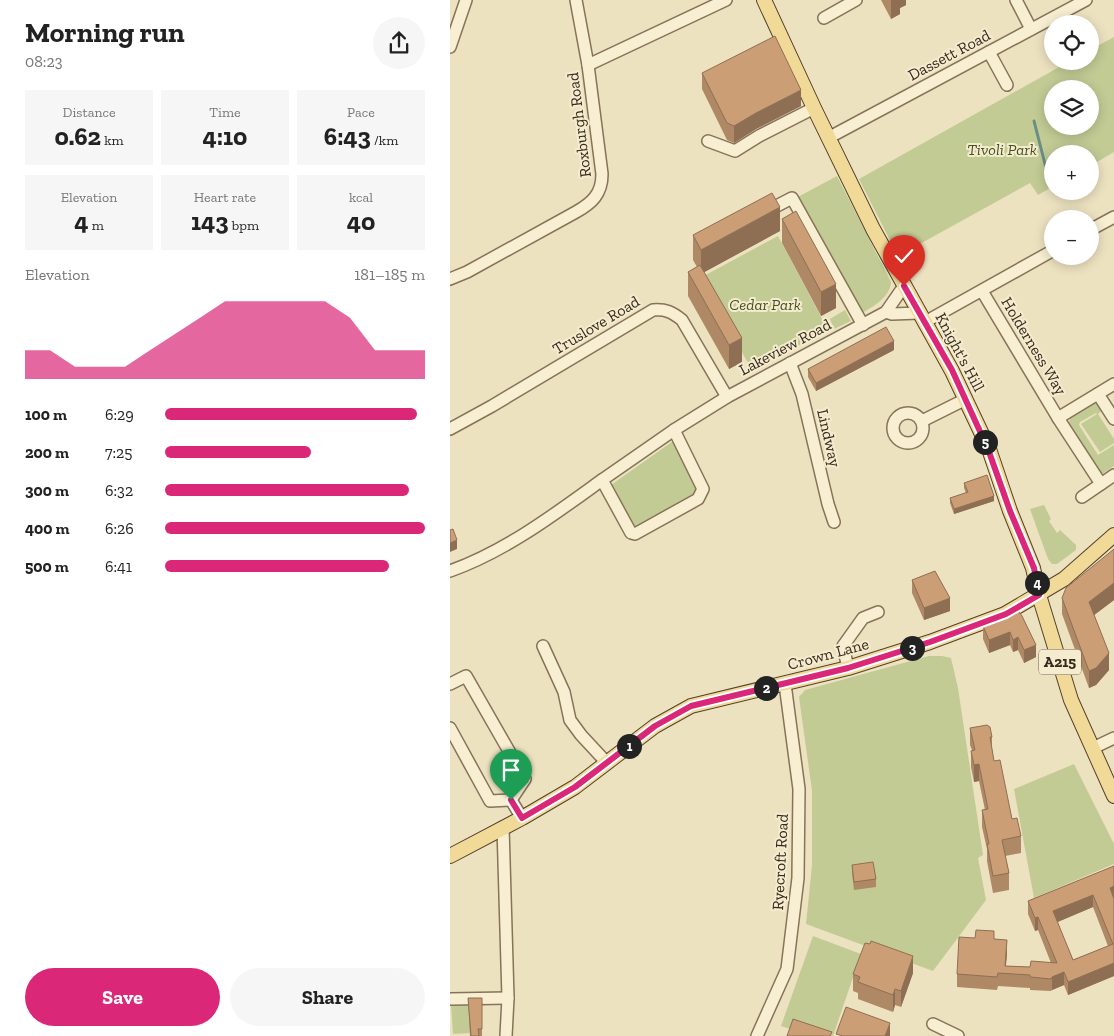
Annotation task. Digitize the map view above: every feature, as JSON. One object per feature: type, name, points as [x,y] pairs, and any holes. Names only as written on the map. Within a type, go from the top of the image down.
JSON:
[{"type":"main road","name":"Knight's Hill","points":[[764,0],[873,230],[966,399],[988,449],[1010,511],[1034,568],[1039,595]]},
{"type":"main road","name":"Crown Lane","points":[[450,856],[504,828],[575,787],[655,726],[691,706],[848,668],[970,628],[1006,614],[1064,579],[1114,535]]},
{"type":"main road","name":"A215","points":[[1039,595],[1071,700],[1114,796]]},
{"type":"street","points":[[450,47],[466,0]]},
{"type":"street","name":"Roxburgh Road","points":[[450,279],[467,272],[576,212],[590,204],[597,196],[602,174],[588,65],[576,0]]},
{"type":"street","points":[[588,65],[726,0]]},
{"type":"street","points":[[824,18],[856,0]]},
{"type":"street","points":[[1016,0],[1031,29]]},
{"type":"street","name":"Dassett Road","points":[[828,138],[1086,0]]},
{"type":"street","points":[[989,52],[1007,85]]},
{"type":"street","points":[[708,140],[735,151],[758,136],[814,108]]},
{"type":"street","points":[[753,219],[792,198],[863,325]]},
{"type":"street","points":[[1099,225],[1114,217]]},
{"type":"street","points":[[886,312],[922,317],[982,291],[1044,256]]},
{"type":"street","name":"Lakeview Road","points":[[450,571],[466,565],[514,540],[555,514],[674,430],[727,397],[886,312],[904,286]]},
{"type":"street","name":"Holderness Way","points":[[982,291],[1058,418],[1101,484]]},
{"type":"street","name":"Truslove Road","points":[[450,429],[653,310],[665,310],[674,313],[682,320],[727,397]]},
{"type":"street","name":"Lindway","points":[[790,363],[802,394],[834,522]]},
{"type":"street","name":"Holderness Way","points":[[1058,418],[1114,384]]},
{"type":"street","points":[[1098,394],[1114,419]]},
{"type":"street","points":[[922,421],[966,399]]},
{"type":"street","points":[[602,480],[630,533],[635,534],[698,499],[702,489],[674,430]]},
{"type":"street","points":[[1082,497],[1114,475]]},
{"type":"street","points":[[848,668],[843,646],[863,618],[878,612]]},
{"type":"street","points":[[542,646],[564,692],[570,720],[581,736],[607,763]]},
{"type":"street","points":[[450,684],[466,676],[525,779],[511,800]]},
{"type":"street","name":"Ryecroft Road","points":[[757,1036],[787,969],[798,878],[799,789],[785,684]]},
{"type":"street","points":[[450,728],[490,801],[511,800]]},
{"type":"street","points":[[1093,748],[1114,738]]},
{"type":"street","points":[[511,800],[522,818]]},
{"type":"street","points":[[504,828],[508,998],[506,1036]]},
{"type":"street","points":[[450,999],[508,998]]},
{"type":"street","points":[[932,1024],[958,1036]]},
{"type":"green space","name":"Tivoli Park","points":[[1114,37],[1114,152],[1099,161],[1099,145],[1044,145],[1044,192],[1038,195],[1030,183],[898,256],[859,179],[1054,70],[1099,70],[1099,45]]},
{"type":"green space","points":[[837,176],[891,282],[885,296],[862,313],[796,198]]},
{"type":"green space","name":"Cedar Park","points":[[778,236],[828,330],[752,370],[700,278]]},
{"type":"green space","points":[[845,310],[851,321],[834,329],[830,319]]},
{"type":"green space","points":[[1096,402],[1101,411],[1098,414],[1114,439],[1114,443],[1100,452],[1081,424],[1096,413],[1080,422],[1079,425],[1098,455],[1114,445],[1114,466],[1102,474],[1068,423],[1071,417]]},
{"type":"green space","points":[[676,439],[697,489],[694,496],[636,527],[633,525],[611,485]]},
{"type":"green space","points":[[1044,505],[1051,519],[1049,521],[1057,533],[1060,530],[1076,545],[1076,550],[1057,564],[1052,564],[1048,559],[1030,509]]},
{"type":"green space","points":[[929,656],[951,658],[958,688],[983,855],[978,858],[986,900],[933,971],[806,924],[812,865],[812,791],[799,697],[805,690]]},
{"type":"green space","points":[[1074,764],[1114,844],[1114,864],[1034,898],[1014,789]]},
{"type":"green space","points":[[813,936],[861,954],[833,1036],[812,1036],[781,1026]]},
{"type":"green space","points":[[451,1004],[469,1004],[470,1033],[453,1034]]},
{"type":"building","points":[[775,36],[801,90],[734,126],[727,123],[702,73]]},
{"type":"building","points":[[772,193],[780,207],[701,250],[693,235]]},
{"type":"building","points":[[796,211],[836,284],[821,292],[782,219]]},
{"type":"building","points":[[700,265],[742,338],[729,345],[688,272]]},
{"type":"building","points":[[886,327],[894,341],[816,383],[808,369]]},
{"type":"building","points":[[987,475],[994,496],[954,509],[950,498],[968,492],[964,483]]},
{"type":"building","points":[[453,529],[457,540],[450,543],[450,530]]},
{"type":"building","points":[[1114,549],[1114,583],[1089,602],[1109,653],[1096,668],[1089,671],[1062,598],[1066,588]]},
{"type":"building","points":[[935,571],[950,598],[924,608],[912,580]]},
{"type":"building","points":[[1014,611],[1019,612],[1022,616],[1036,645],[1024,650],[1018,637],[1013,640],[1010,632],[989,640],[983,626]]},
{"type":"building","points":[[987,725],[990,727],[992,737],[990,737],[994,761],[1000,760],[1012,819],[1017,818],[1021,836],[1002,840],[1009,873],[993,876],[982,810],[988,809],[979,764],[974,765],[971,751],[975,750],[970,728]]},
{"type":"building","points":[[873,862],[876,879],[854,882],[852,865]]},
{"type":"building","points":[[1114,866],[1114,886],[1110,888],[1114,899],[1114,963],[1068,982],[1064,972],[1051,979],[1030,977],[1030,975],[998,973],[997,977],[957,974],[959,937],[975,938],[976,930],[994,931],[994,939],[1007,940],[1005,966],[1030,967],[1031,961],[1057,963],[1038,917],[1035,918],[1028,901]],"holes":[[[1093,895],[1113,944],[1073,960],[1053,911]]]},
{"type":"building","points":[[871,941],[913,956],[901,991],[895,989],[893,995],[858,982],[860,977],[853,974],[865,943],[870,944]]},
{"type":"building","points":[[468,998],[482,998],[482,1029],[478,1029],[479,1036],[471,1036]]},
{"type":"building","points":[[846,1007],[890,1023],[885,1036],[843,1036],[836,1034]]},
{"type":"building","points":[[793,1019],[832,1032],[830,1036],[787,1036]]},
{"type":"waterway","points":[[1034,121],[1044,160]]},
{"type":"route","points":[[511,800],[522,818],[575,787],[655,726],[691,706],[848,668],[930,642],[1006,614],[1039,595],[1034,568],[1010,511],[988,449],[952,370],[904,286]]}]
